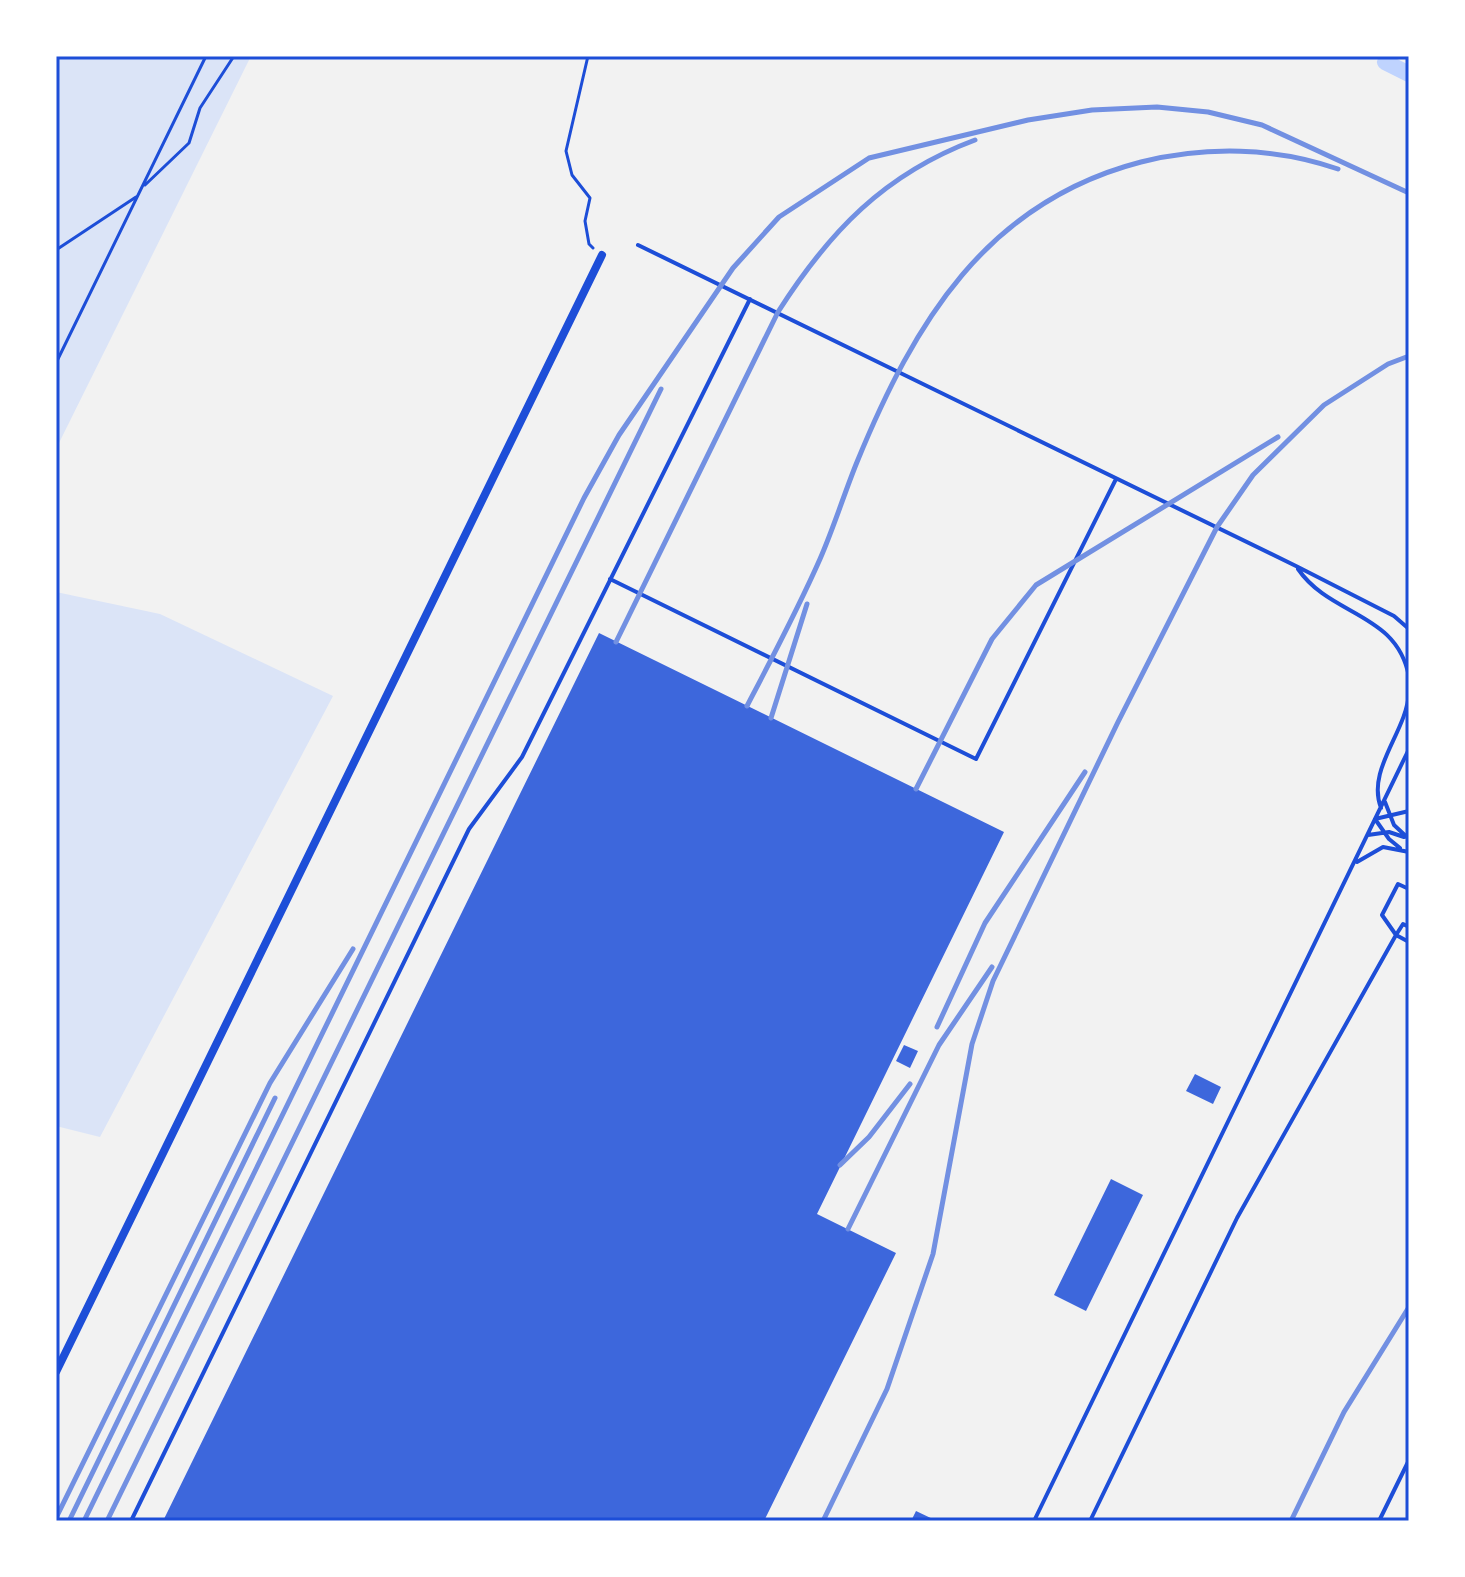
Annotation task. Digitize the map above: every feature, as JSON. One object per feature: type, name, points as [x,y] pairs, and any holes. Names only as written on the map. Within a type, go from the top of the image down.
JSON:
[{"type":"street","points":[[56,1372],[602,255]]},
{"type":"lane","points":[[638,245],[1298,567],[1394,616],[1409,629]]},
{"type":"lane","points":[[131,1521],[469,829],[522,757],[750,299]]},
{"type":"lane","points":[[610,579],[976,759],[1116,479]]},
{"type":"lane","points":[[1298,567],[1320,593],[1383,629],[1395,643],[1409,677]]},
{"type":"lane","points":[[1381,808],[1375,794],[1377,778],[1400,730],[1409,692]]},
{"type":"lane","points":[[1034,1521],[1409,749]]},
{"type":"lane","points":[[1385,800],[1390,814],[1408,838]]},
{"type":"lane","points":[[1375,819],[1409,811]]},
{"type":"lane","points":[[1375,819],[1383,833],[1409,852]]},
{"type":"lane","points":[[1368,835],[1383,833],[1408,838]]},
{"type":"lane","points":[[1353,864],[1383,847],[1400,848]]},
{"type":"lane","points":[[1409,889],[1398,884],[1382,915],[1396,935],[1409,942]]},
{"type":"lane","points":[[1090,1521],[1237,1218],[1396,935],[1403,924],[1409,927]]},
{"type":"lane","points":[[1379,1521],[1409,1460]]},
{"type":"path","points":[[56,363],[206,56]]},
{"type":"path","points":[[56,250],[139,195],[189,143],[200,108],[234,56]]},
{"type":"path","points":[[588,56],[566,151],[572,175],[590,198],[585,221],[589,244],[602,255]]},
{"type":"shaded area","points":[[56,56],[251,56],[56,449]]},
{"type":"shaded area","points":[[56,592],[160,614],[333,696],[100,1137],[56,1126]]},
{"type":"building","points":[[599,633],[1004,832],[817,1214],[896,1253],[764,1521],[163,1521]]},
{"type":"building","points":[[904,1045],[918,1051],[910,1068],[896,1061]]},
{"type":"building","points":[[1195,1074],[1221,1087],[1213,1104],[1186,1091]]},
{"type":"building","points":[[1111,1179],[1143,1195],[1086,1311],[1054,1295]]},
{"type":"building","points":[[916,1511],[937,1521],[911,1521]]},
{"type":"waterway","points":[[1385,62],[1409,74]]},
{"type":"railway","points":[[84,1521],[584,498],[619,435],[733,268],[779,217],[869,158],[1028,120],[1092,110],[1157,107],[1208,112],[1262,125],[1409,193]]},
{"type":"railway","points":[[616,642],[778,312],[797,283],[839,231],[886,188],[942,154],[975,140]]},
{"type":"railway","points":[[747,706],[812,578],[857,462],[904,362],[931,317],[962,275],[998,238],[1039,206],[1087,181],[1141,162],[1190,153],[1240,151],[1290,156],[1338,169]]},
{"type":"railway","points":[[823,1521],[887,1389],[933,1254],[972,1044],[993,981],[1118,722],[1217,527],[1253,475],[1324,405],[1388,364],[1409,356]]},
{"type":"railway","points":[[107,1521],[661,389]]},
{"type":"railway","points":[[916,789],[992,639],[1036,585],[1278,437]]},
{"type":"railway","points":[[771,718],[807,604]]},
{"type":"railway","points":[[937,1027],[985,923],[1085,772]]},
{"type":"railway","points":[[56,1518],[270,1083],[353,949]]},
{"type":"railway","points":[[848,1229],[939,1045],[992,967]]},
{"type":"railway","points":[[840,1165],[869,1137],[910,1084]]},
{"type":"railway","points":[[69,1521],[275,1098]]},
{"type":"railway","points":[[1291,1521],[1344,1412],[1409,1307]]}]
